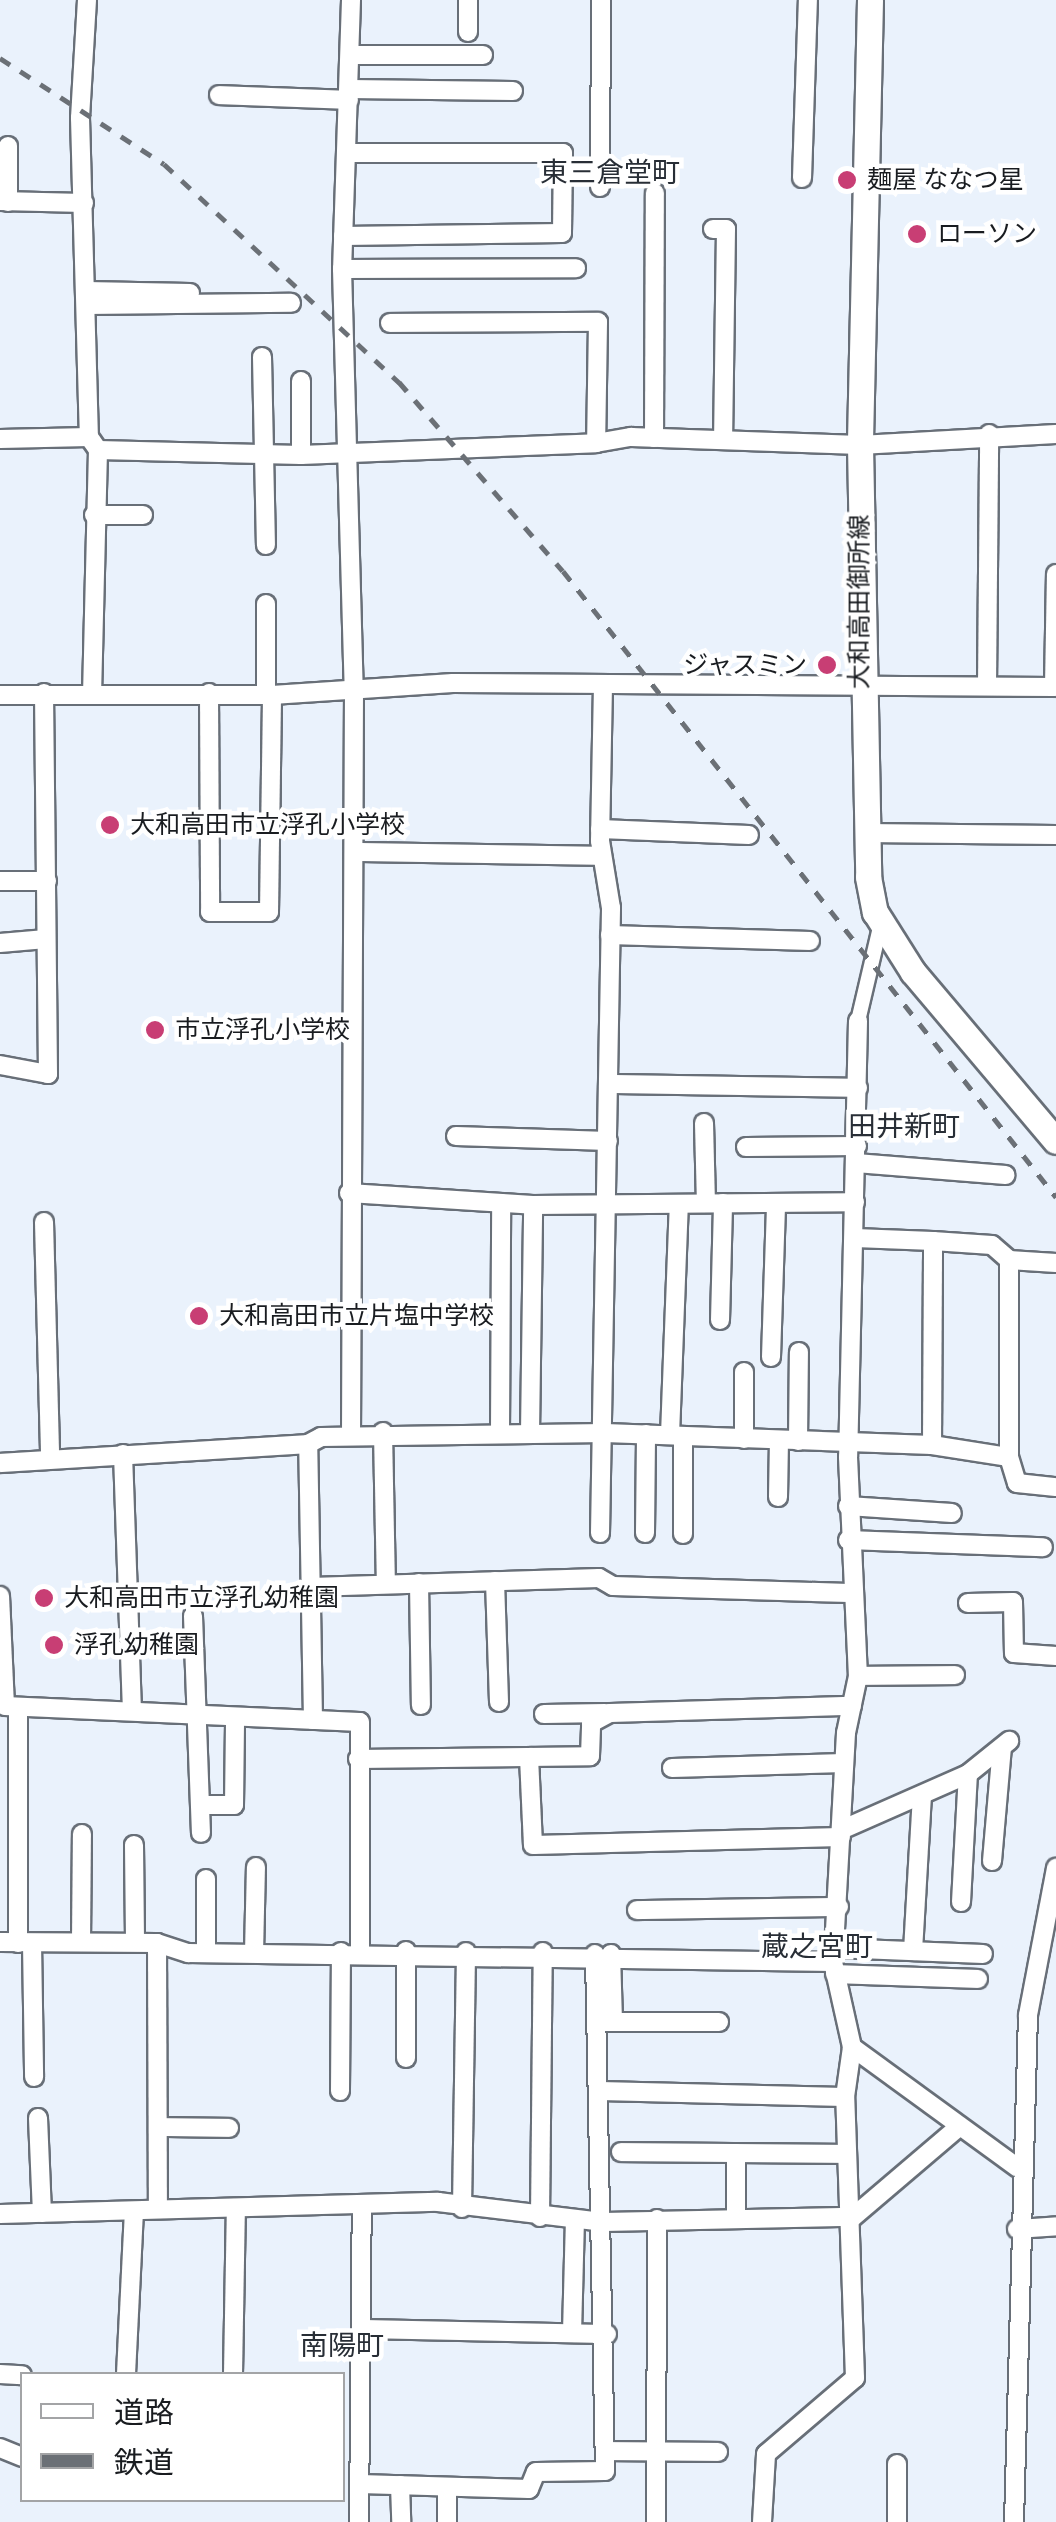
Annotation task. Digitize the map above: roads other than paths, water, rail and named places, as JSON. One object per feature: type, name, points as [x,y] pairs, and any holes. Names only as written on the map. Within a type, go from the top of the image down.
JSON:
[{"type":"main road","name":"大和高田御所線","points":[[870,0],[860,445],[860,685],[865,833],[881,923],[1056,1141]]},
{"type":"street","points":[[88,0],[84,203],[93,444],[92,694]]},
{"type":"street","points":[[351,0],[350,154],[342,269],[354,690],[351,1432]]},
{"type":"street","points":[[468,0],[468,32]]},
{"type":"street","points":[[600,188],[602,0]]},
{"type":"street","points":[[802,178],[808,0]]},
{"type":"street","points":[[350,55],[483,55]]},
{"type":"street","points":[[219,95],[513,91]]},
{"type":"street","points":[[8,146],[4,202],[84,203]]},
{"type":"street","points":[[343,236],[562,233],[563,154],[350,154]]},
{"type":"street","points":[[654,438],[655,193]]},
{"type":"street","points":[[713,229],[726,229],[723,440]]},
{"type":"street","points":[[342,269],[576,268]]},
{"type":"street","points":[[86,298],[228,293]]},
{"type":"street","points":[[86,298],[291,304]]},
{"type":"street","points":[[390,323],[598,322],[596,442]]},
{"type":"street","points":[[262,357],[266,545]]},
{"type":"street","points":[[301,382],[301,455]]},
{"type":"street","points":[[986,686],[989,434]]},
{"type":"street","points":[[0,439],[301,455],[654,438],[860,445],[989,434],[1056,434]]},
{"type":"street","points":[[94,515],[142,515]]},
{"type":"street","points":[[0,695],[269,695],[603,684],[1054,687],[1056,574]]},
{"type":"street","points":[[209,693],[210,912],[268,912],[266,604]]},
{"type":"street","points":[[600,1533],[606,1433],[610,934],[600,829],[603,684]]},
{"type":"street","points":[[0,1064],[48,1074],[44,694]]},
{"type":"street","points":[[600,829],[748,835]]},
{"type":"street","points":[[865,833],[1056,835]]},
{"type":"street","points":[[354,852],[602,856]]},
{"type":"street","points":[[0,881],[47,881]]},
{"type":"street","points":[[762,2522],[766,2454],[856,2378],[853,2216],[845,2096],[852,2047],[834,1961],[844,1763],[858,1676],[848,1593],[848,1506],[858,1021],[881,923]]},
{"type":"street","points":[[610,934],[810,941]]},
{"type":"street","points":[[0,943],[46,939]]},
{"type":"street","points":[[608,1084],[858,1088]]},
{"type":"street","points":[[704,1123],[714,1203],[720,1320]]},
{"type":"street","points":[[456,1136],[608,1141]]},
{"type":"street","points":[[746,1147],[857,1154],[1006,1175]]},
{"type":"street","points":[[349,1193],[533,1205],[856,1202]]},
{"type":"street","points":[[771,1357],[776,1202]]},
{"type":"street","points":[[500,1432],[501,1203]]},
{"type":"street","points":[[679,1204],[676,1436],[683,1534]]},
{"type":"street","points":[[530,1432],[533,1205]]},
{"type":"street","points":[[44,1222],[50,1459]]},
{"type":"street","points":[[854,1238],[992,1245],[1009,1260],[1056,1263]]},
{"type":"street","points":[[932,1242],[932,1445]]},
{"type":"street","points":[[1009,1260],[1009,1457],[1017,1482],[1056,1487]]},
{"type":"street","points":[[778,1497],[799,1352]]},
{"type":"street","points":[[744,1372],[744,1438]]},
{"type":"street","points":[[0,1463],[308,1444],[351,1432],[646,1434],[932,1445],[1009,1457]]},
{"type":"street","points":[[383,1432],[386,1584]]},
{"type":"street","points":[[645,1533],[646,1434]]},
{"type":"street","points":[[308,1444],[313,1720]]},
{"type":"street","points":[[123,1454],[132,1711]]},
{"type":"street","points":[[848,1506],[952,1513]]},
{"type":"street","points":[[848,1540],[1043,1547]]},
{"type":"street","points":[[312,1587],[600,1578],[613,1586],[848,1593]]},
{"type":"street","points":[[495,1581],[499,1702]]},
{"type":"street","points":[[420,1583],[421,1705]]},
{"type":"street","points":[[0,1596],[17,1943],[34,2077]]},
{"type":"street","points":[[968,1603],[1013,1602],[1014,1653],[1056,1656]]},
{"type":"street","points":[[193,1616],[201,1833]]},
{"type":"street","points":[[858,1676],[954,1675]]},
{"type":"street","points":[[544,1714],[852,1706]]},
{"type":"street","points":[[8,1707],[360,1722],[340,2091]]},
{"type":"street","points":[[358,1759],[590,1756],[591,1723],[610,1713]]},
{"type":"street","points":[[202,1805],[234,1806],[235,1717]]},
{"type":"street","points":[[529,1758],[533,1845],[841,1833],[968,1774],[1005,1744],[992,1861]]},
{"type":"street","points":[[672,1768],[844,1763]]},
{"type":"street","points":[[961,1902],[968,1774]]},
{"type":"street","points":[[913,1951],[922,1796]]},
{"type":"street","points":[[81,1942],[82,1834]]},
{"type":"street","points":[[134,1845],[135,1942]]},
{"type":"street","points":[[254,1953],[256,1868]]},
{"type":"street","points":[[1014,2522],[1018,2168],[1028,2015],[1056,1868]]},
{"type":"street","points":[[206,1879],[206,1953]]},
{"type":"street","points":[[637,1910],[838,1907]]},
{"type":"street","points":[[17,1943],[158,1943],[206,1953],[543,1952],[834,1961],[978,1979]]},
{"type":"street","points":[[158,1943],[158,2209]]},
{"type":"street","points":[[834,1961],[913,1951],[983,1954]]},
{"type":"street","points":[[406,1952],[406,2058]]},
{"type":"street","points":[[462,2208],[466,1952]]},
{"type":"street","points":[[540,2216],[543,1952]]},
{"type":"street","points":[[354,2479],[400,2485],[529,2489],[536,2472],[604,2470],[609,2450],[599,2091],[605,2022],[603,1954]]},
{"type":"street","points":[[605,2022],[719,2022]]},
{"type":"street","points":[[852,2047],[1018,2168]]},
{"type":"street","points":[[599,2091],[845,2096]]},
{"type":"street","points":[[38,2118],[42,2213]]},
{"type":"street","points":[[0,2214],[362,2205],[462,2208],[604,2222],[853,2216],[960,2126]]},
{"type":"street","points":[[158,2128],[229,2128]]},
{"type":"street","points":[[621,2152],[846,2154]]},
{"type":"street","points":[[736,2153],[736,2219]]},
{"type":"street","points":[[359,2522],[354,2479],[362,2330],[362,2205]]},
{"type":"street","points":[[233,2372],[236,2208]]},
{"type":"street","points":[[126,2372],[134,2211]]},
{"type":"street","points":[[572,2333],[575,2220]]},
{"type":"street","points":[[656,2522],[657,2220]]},
{"type":"street","points":[[1017,2230],[1046,2226]]},
{"type":"street","points":[[362,2330],[607,2334]]},
{"type":"street","points":[[609,2450],[718,2452]]},
{"type":"street","points":[[897,2522],[898,2464]]},
{"type":"street","points":[[400,2485],[401,2522]]},
{"type":"street","points":[[447,2486],[447,2522]]},
{"type":"railway","points":[[0,58],[164,164],[399,382],[563,571],[1056,1197]]},
{"type":"place","name":"麺屋 ななつ星","points":[[847,180]]},
{"type":"place","name":"ローソン","points":[[917,234]]},
{"type":"place","name":"ジャスミン","points":[[827,665]]},
{"type":"place","name":"大和高田市立浮孔小学校","points":[[110,825]]},
{"type":"place","name":"市立浮孔小学校","points":[[155,1030]]},
{"type":"place","name":"大和高田市立片塩中学校","points":[[199,1316]]},
{"type":"place","name":"大和高田市立浮孔幼稚園","points":[[44,1598]]},
{"type":"place","name":"浮孔幼稚園","points":[[54,1645]]},
{"type":"district","name":"東三倉堂町","points":[[610,173]]},
{"type":"district","name":"田井新町","points":[[904,1127]]},
{"type":"district","name":"蔵之宮町","points":[[817,1947]]},
{"type":"district","name":"南陽町","points":[[342,2346]]}]
